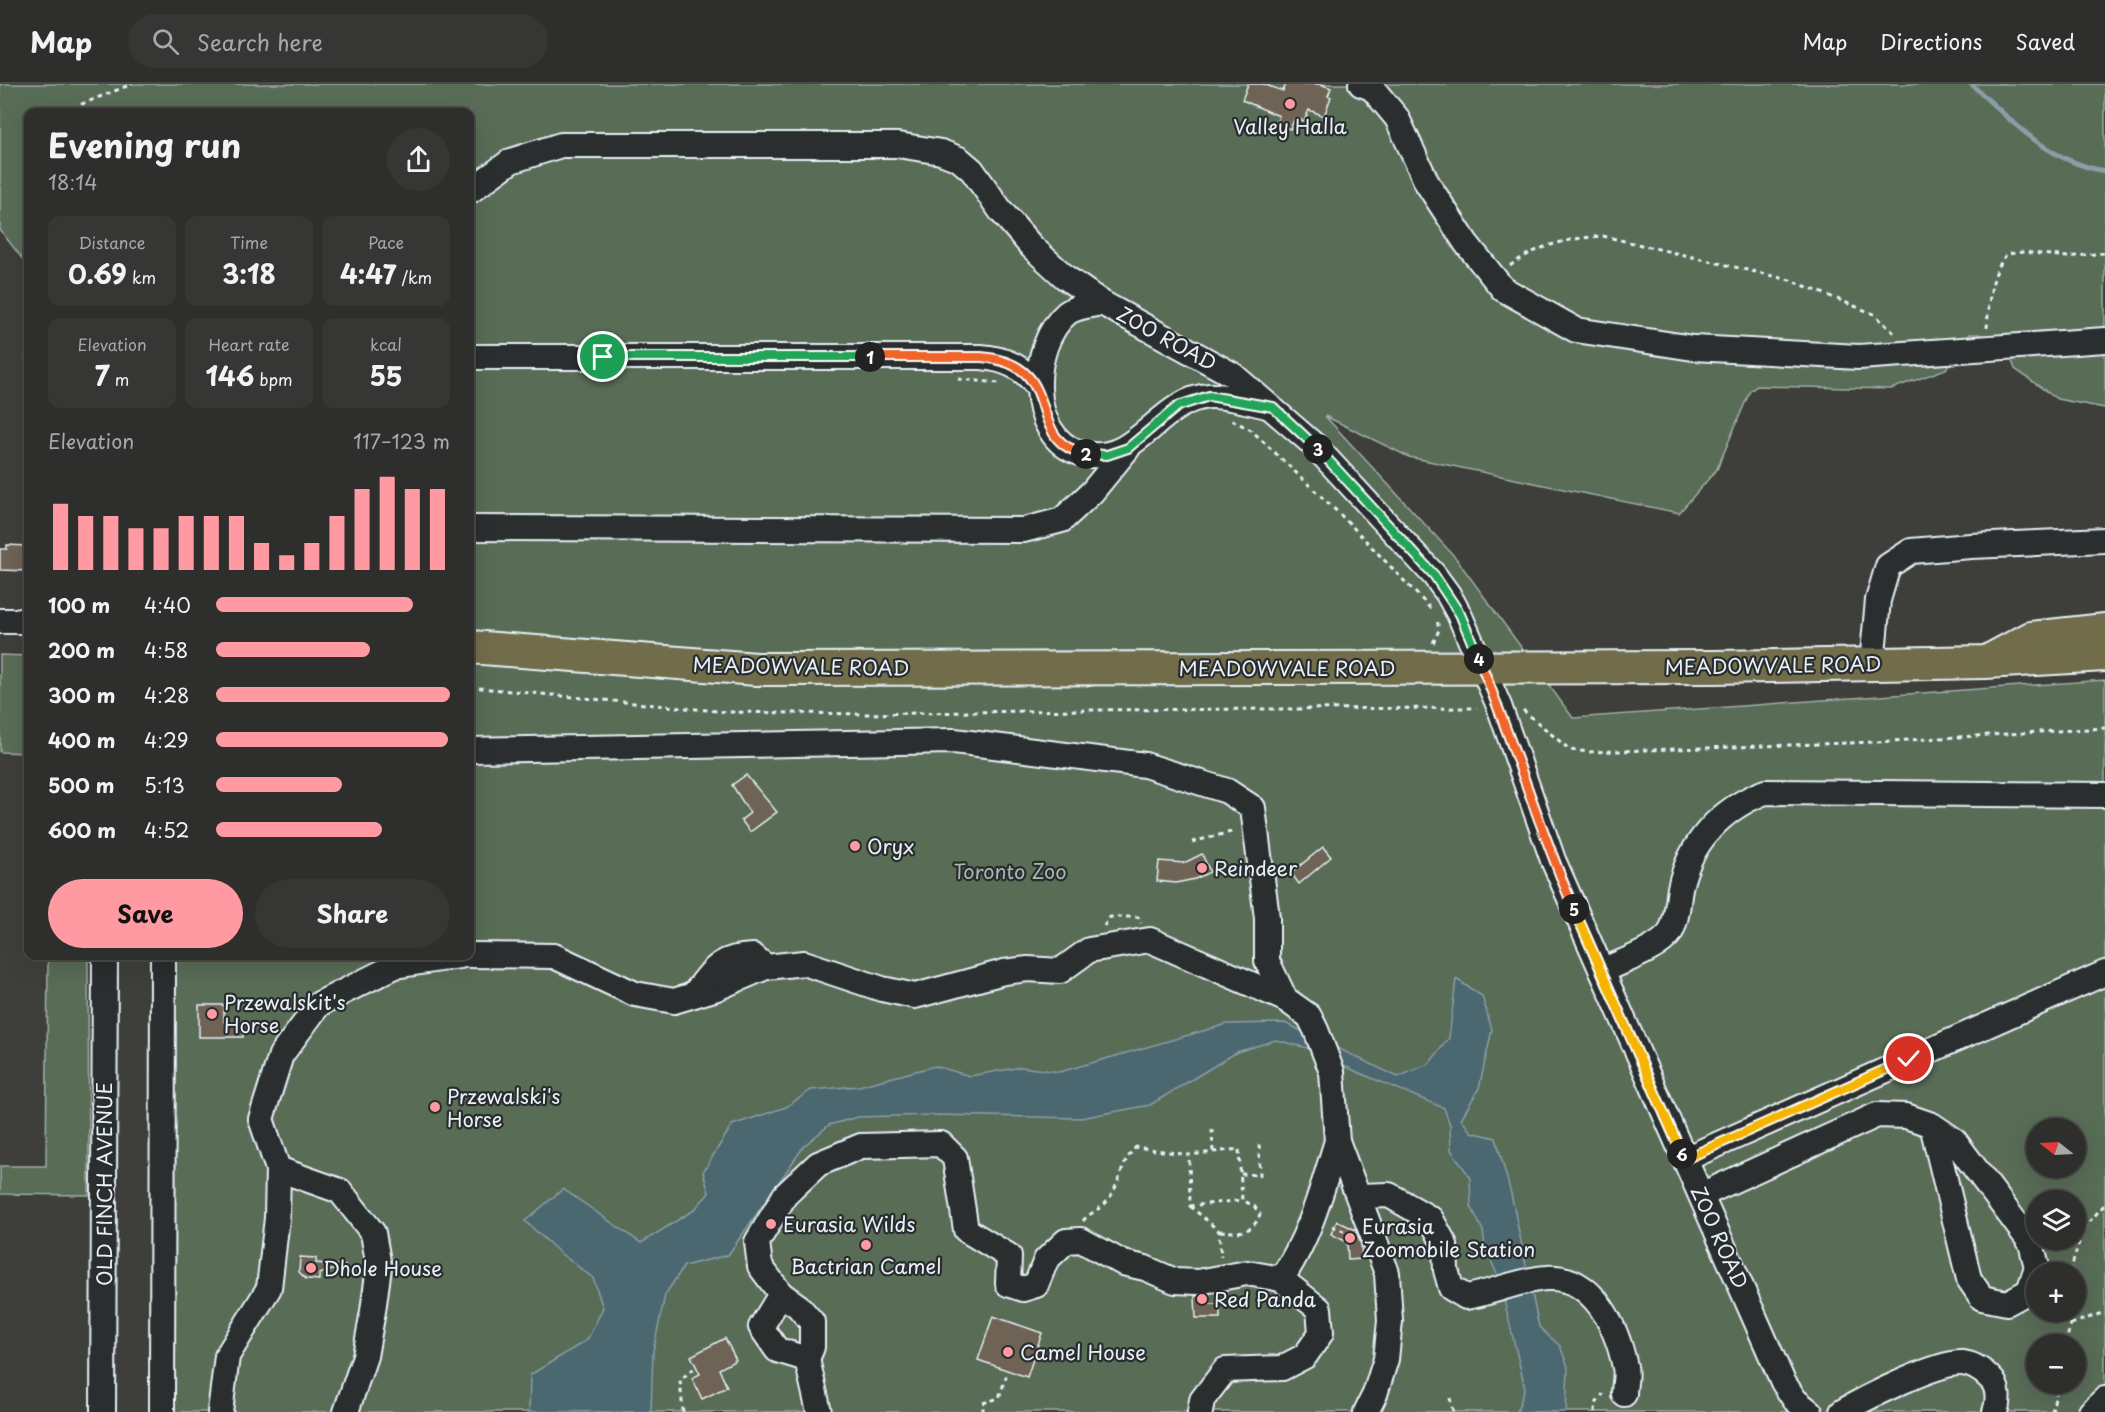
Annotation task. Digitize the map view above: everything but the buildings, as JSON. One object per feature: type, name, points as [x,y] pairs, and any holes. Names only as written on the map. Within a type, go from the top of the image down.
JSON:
[{"type":"main road","points":[[1986,662],[2031,638],[2105,630]]},
{"type":"main road","name":"MEADOWVALE ROAD","points":[[474,647],[757,669],[1482,668],[1872,664],[2057,660],[2105,655]]},
{"type":"main road","points":[[2057,660],[2105,668]]},
{"type":"street","points":[[1361,84],[1372,88],[1397,118],[1428,183],[1466,243],[1503,289],[1576,330],[1693,348],[1859,357],[2105,339]]},
{"type":"street","points":[[474,187],[511,161],[561,145],[898,145],[941,152],[959,159],[972,170],[1001,211],[1032,247],[1065,277],[1102,303]]},
{"type":"street","name":"ZOO ROAD","points":[[1273,407],[1209,396],[1178,406],[1128,448],[1107,455],[1093,456],[1064,446],[1054,435],[1046,418],[1038,387],[1044,349],[1053,330],[1068,312],[1102,303],[1233,375],[1273,407],[1313,444],[1434,575],[1460,614],[1553,860],[1783,1382],[1795,1400],[1810,1412]]},
{"type":"street","points":[[474,357],[981,357],[999,358],[1016,366],[1028,374],[1038,387]]},
{"type":"street","points":[[474,528],[1024,530],[1062,520],[1092,492],[1128,448]]},
{"type":"street","points":[[1872,664],[1878,600],[1888,566],[1911,551],[2105,540]]},
{"type":"street","points":[[0,621],[24,621]]},
{"type":"street","points":[[474,750],[954,741],[1145,765],[1227,791],[1253,808],[1267,918],[1267,961],[1285,999]]},
{"type":"street","points":[[1602,971],[1650,949],[1670,933],[1683,877],[1698,844],[1720,817],[1734,806],[1765,792],[2105,795]]},
{"type":"street","points":[[474,955],[554,956],[635,994],[674,1001],[766,967],[804,963],[882,989],[915,996],[1004,972],[1028,969],[1060,971],[1089,951],[1150,940],[1285,999],[1309,1016],[1332,1072],[1337,1140],[1386,1273],[1390,1321],[1386,1359],[1375,1394],[1366,1412]]},
{"type":"street","name":"OLD FINCH AVENUE","points":[[103,1412],[105,960]]},
{"type":"street","points":[[162,1412],[163,960]]},
{"type":"street","points":[[220,1412],[228,1356],[269,1288],[277,1218],[278,1169],[261,1119],[280,1055],[319,1004],[395,966],[434,960]]},
{"type":"street","points":[[1685,1159],[2105,973]]},
{"type":"street","points":[[1701,1195],[1877,1115],[1906,1116],[1932,1125],[1954,1140],[2031,1243],[2037,1267],[2029,1291],[2007,1303],[1982,1298],[1969,1279],[1932,1125]]},
{"type":"street","points":[[1281,1279],[1299,1253],[1313,1219],[1337,1140]]},
{"type":"street","points":[[819,1412],[807,1359],[812,1347],[812,1322],[798,1306],[781,1294],[760,1266],[757,1242],[785,1195],[818,1164],[861,1146],[941,1144],[955,1158],[966,1230],[1009,1256],[1008,1284],[1023,1288],[1036,1285],[1046,1260],[1066,1241],[1081,1240],[1123,1263],[1145,1268],[1175,1281],[1198,1282],[1247,1273],[1281,1279],[1319,1309],[1321,1333],[1305,1356],[1282,1368],[1224,1370],[1202,1400],[1200,1412]]},
{"type":"street","points":[[278,1169],[340,1191],[373,1233],[379,1267],[374,1311],[365,1356],[346,1412]]},
{"type":"street","points":[[1359,1196],[1389,1195],[1431,1220],[1445,1245],[1446,1270],[1451,1287],[1466,1297],[1548,1278],[1576,1282],[1597,1300],[1609,1320],[1625,1368],[1624,1394]]},
{"type":"street","points":[[781,1294],[761,1327],[777,1350],[807,1359]]},
{"type":"street","points":[[1842,1412],[1941,1366],[1963,1363],[1980,1368],[1993,1381],[1999,1401],[1995,1412]]},
{"type":"street","points":[[2091,1412],[2105,1399]]},
{"type":"path","points":[[79,108],[132,84]]},
{"type":"path","points":[[1496,280],[1512,264],[1542,248],[1572,237],[1603,236],[1790,280],[1874,314],[1890,328],[1911,354]]},
{"type":"path","points":[[1977,350],[1986,334],[1989,302],[1997,265],[2007,254],[2024,252],[2067,257],[2105,253]]},
{"type":"path","points":[[955,379],[1007,384]]},
{"type":"path","points":[[1226,417],[1251,430],[1347,521],[1437,615],[1439,630],[1433,643]]},
{"type":"path","points":[[474,687],[727,712],[864,714],[1471,708]]},
{"type":"path","points":[[1522,709],[1570,750],[1589,752],[1876,742],[2105,728]]},
{"type":"path","points":[[1192,842],[1257,826]]},
{"type":"path","points":[[1212,1129],[1212,1152]]},
{"type":"path","points":[[1241,1174],[1260,1174],[1259,1142]]},
{"type":"path","points":[[1066,1241],[1090,1211],[1106,1203],[1118,1184],[1124,1160],[1136,1147],[1189,1155],[1239,1149],[1242,1200]]},
{"type":"path","points":[[1189,1155],[1190,1206],[1220,1231],[1246,1232],[1256,1226],[1260,1214],[1254,1206],[1242,1200],[1190,1206]]},
{"type":"path","points":[[2073,1262],[2083,1229],[2105,1204]]},
{"type":"path","points":[[1313,1219],[1353,1236],[1355,1244],[1375,1241]]},
{"type":"path","points":[[1220,1231],[1221,1276]]},
{"type":"path","points":[[2068,1334],[2071,1324],[2105,1312]]},
{"type":"path","points":[[682,1412],[681,1380],[696,1366]]},
{"type":"path","points":[[983,1412],[983,1403],[999,1398],[1008,1371]]},
{"type":"path","points":[[2052,1412],[2056,1394]]},
{"type":"path","points":[[1450,1398],[1453,1412]]},
{"type":"green space","name":"Toronto Zoo","points":[[0,84],[2105,84],[2105,408],[2057,399],[2015,369],[2004,341],[1978,334],[1969,334],[1946,369],[1891,389],[1757,386],[1750,391],[1717,469],[1679,513],[1409,457],[1325,416],[1455,557],[1573,718],[2105,680],[2105,1412],[153,1412],[150,960],[474,960],[474,108],[24,108],[24,261],[0,230]]},
{"type":"green space","points":[[0,655],[24,656],[24,753],[0,752]]},
{"type":"green space","points":[[48,960],[88,960],[89,1195],[0,1194],[0,1166],[46,1166]]},
{"type":"water","points":[[1456,979],[1482,996],[1492,1030],[1479,1088],[1461,1119],[1471,1132],[1496,1138],[1511,1194],[1539,1327],[1560,1346],[1568,1367],[1566,1412],[1517,1412],[1525,1388],[1499,1279],[1485,1247],[1483,1231],[1471,1206],[1470,1177],[1451,1150],[1450,1125],[1444,1108],[1357,1072],[1315,1050],[1276,1040],[1237,1052],[1150,1105],[1081,1118],[934,1115],[858,1117],[829,1125],[804,1146],[728,1255],[684,1266],[665,1295],[653,1351],[651,1412],[529,1412],[530,1375],[587,1340],[603,1308],[593,1278],[560,1253],[525,1221],[563,1189],[641,1243],[694,1210],[709,1193],[703,1172],[732,1125],[786,1107],[811,1090],[859,1086],[935,1066],[970,1076],[1021,1067],[1060,1072],[1227,1024],[1285,1023],[1398,1077],[1429,1064],[1449,1038]]},
{"type":"waterway","points":[[1971,84],[2016,125],[2048,149],[2066,159],[2105,171]]},
{"type":"place","name":"Valley Halla","points":[[1290,104]]},
{"type":"place","name":"Oryx","points":[[855,846]]},
{"type":"place","name":"Reindeer","points":[[1202,868]]},
{"type":"place","name":"Przewalskit's Horse","points":[[212,1014]]},
{"type":"place","name":"Przewalski's Horse","points":[[435,1107]]},
{"type":"place","name":"Eurasia Wilds","points":[[771,1224]]},
{"type":"place","name":"Eurasia Zoomobile Station","points":[[1350,1238]]},
{"type":"place","name":"Bactrian Camel","points":[[866,1245]]},
{"type":"place","name":"Dhole House","points":[[311,1268]]},
{"type":"place","name":"Red Panda","points":[[1202,1299]]},
{"type":"place","name":"Camel House","points":[[1008,1352]]},
{"type":"route","points":[[603,357],[964,356],[999,358],[1028,374],[1038,387],[1046,418],[1054,435],[1064,446],[1093,456],[1107,455],[1128,448],[1178,406],[1209,396],[1273,407],[1313,444],[1434,575],[1460,614],[1498,706],[1528,796],[1553,860],[1685,1159],[1909,1059]]}]
